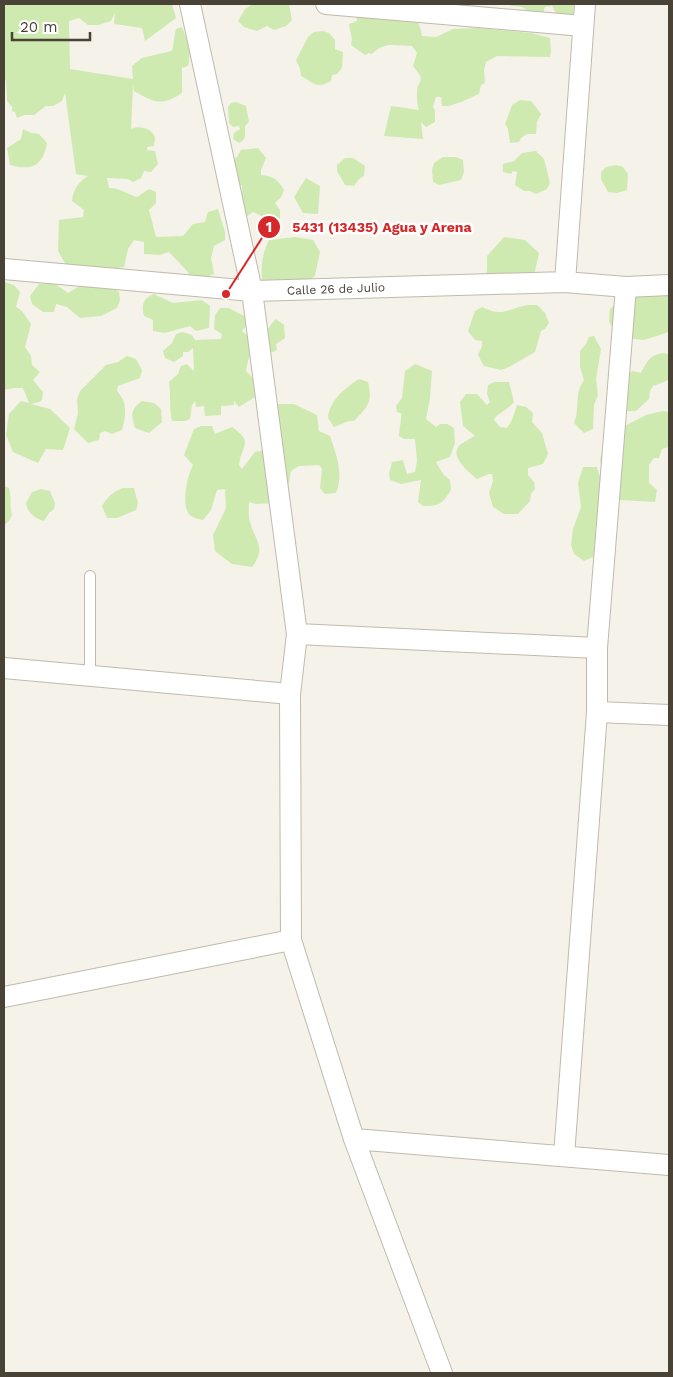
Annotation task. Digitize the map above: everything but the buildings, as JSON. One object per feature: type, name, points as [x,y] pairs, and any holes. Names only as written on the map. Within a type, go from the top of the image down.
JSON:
[{"type":"street","points":[[190,4],[252,291],[297,634],[290,694],[291,940],[354,1139],[442,1373]]},
{"type":"street","points":[[326,4],[583,26]]},
{"type":"street","points":[[565,282],[585,4]]},
{"type":"street","name":"Calle 26 de Julio","points":[[4,269],[252,291],[565,282],[626,287],[669,285]]},
{"type":"street","points":[[564,1156],[597,712],[597,648],[626,287]]},
{"type":"street","points":[[297,634],[597,648]]},
{"type":"street","points":[[4,668],[290,694]]},
{"type":"street","points":[[597,712],[669,715]]},
{"type":"street","points":[[4,997],[291,940]]},
{"type":"street","points":[[354,1139],[669,1165]]},
{"type":"lane","points":[[90,576],[90,676]]},
{"type":"green space","points":[[4,4],[172,4],[176,18],[145,41],[142,28],[114,24],[115,13],[111,21],[98,25],[88,25],[79,18],[69,21],[70,69],[133,79],[132,66],[142,58],[172,51],[176,29],[182,27],[187,41],[189,56],[188,66],[182,68],[182,93],[168,100],[157,101],[134,91],[133,85],[131,129],[137,127],[145,128],[154,135],[154,146],[147,147],[147,150],[155,151],[158,164],[151,172],[144,171],[141,178],[133,182],[128,179],[107,178],[109,188],[137,197],[149,189],[156,192],[156,203],[149,210],[156,237],[183,236],[193,224],[205,222],[208,212],[218,209],[225,232],[225,240],[214,246],[211,258],[214,274],[201,279],[192,279],[169,252],[160,255],[144,254],[144,242],[134,240],[128,249],[124,267],[109,269],[66,265],[58,251],[59,220],[83,217],[84,210],[72,201],[77,186],[88,176],[76,174],[65,93],[62,101],[53,106],[46,106],[34,115],[24,115],[17,118],[7,101],[6,80],[4,79]]},
{"type":"green space","points":[[253,4],[289,4],[292,20],[286,26],[274,30],[267,26],[257,31],[244,27],[238,21],[245,9]]},
{"type":"green space","points":[[509,4],[574,4],[573,16],[557,15],[552,6],[545,7],[543,13],[532,14],[522,7]]},
{"type":"green space","points":[[355,8],[415,13],[422,36],[436,37],[453,29],[478,28],[531,33],[550,38],[550,57],[497,56],[486,62],[484,70],[485,83],[481,85],[479,94],[449,106],[442,106],[441,97],[436,97],[433,106],[435,122],[426,127],[421,122],[423,139],[384,136],[391,106],[419,110],[417,88],[421,78],[413,66],[417,53],[412,46],[390,45],[381,47],[372,54],[365,55],[351,45],[352,39],[349,24],[357,21]]},
{"type":"green space","points":[[323,31],[329,33],[335,40],[335,49],[343,52],[342,68],[337,74],[332,75],[331,81],[318,85],[301,76],[296,60],[308,37],[314,32]]},
{"type":"green space","points":[[520,100],[531,101],[541,114],[537,122],[536,134],[527,134],[519,142],[510,143],[508,129],[505,124],[512,105]]},
{"type":"green space","points":[[236,102],[246,106],[249,122],[245,126],[244,138],[239,143],[233,139],[234,133],[240,129],[239,126],[233,127],[229,123],[228,107],[231,103]]},
{"type":"green space","points":[[23,129],[39,134],[47,143],[43,157],[39,162],[30,167],[10,165],[7,148],[21,139]]},
{"type":"green space","points":[[258,148],[266,158],[261,175],[274,179],[284,190],[281,197],[275,203],[280,210],[280,219],[272,221],[253,212],[246,217],[241,204],[242,185],[235,189],[230,161],[237,157],[241,150]]},
{"type":"green space","points":[[536,151],[544,159],[550,183],[547,189],[536,194],[524,191],[515,185],[517,172],[513,171],[511,174],[503,172],[503,164],[514,161],[522,153]]},
{"type":"green space","points":[[443,157],[456,157],[463,160],[464,172],[461,180],[439,185],[433,182],[432,170],[434,163]]},
{"type":"green space","points":[[345,158],[353,158],[365,166],[364,176],[354,186],[345,185],[337,171],[337,165]]},
{"type":"green space","points":[[617,165],[623,167],[628,174],[627,190],[617,193],[608,192],[601,179],[601,172],[606,167]]},
{"type":"green space","points":[[306,178],[320,186],[318,214],[303,213],[294,197]]},
{"type":"green space","points":[[295,237],[313,240],[320,252],[315,276],[301,287],[278,287],[262,280],[263,260],[269,240]]},
{"type":"green space","points":[[504,237],[525,240],[539,253],[535,271],[530,281],[485,280],[487,256]]},
{"type":"green space","points":[[88,281],[105,282],[119,292],[120,300],[117,308],[101,316],[80,318],[67,307],[56,304],[54,312],[43,312],[32,304],[30,296],[39,284],[54,283],[68,293]]},
{"type":"green space","points":[[4,282],[14,285],[20,292],[16,307],[22,311],[31,324],[25,347],[31,356],[32,365],[40,372],[33,380],[43,392],[42,400],[31,404],[50,409],[70,428],[63,450],[46,449],[38,463],[13,452],[6,435],[9,414],[21,401],[29,403],[23,388],[4,390]]},
{"type":"green space","points":[[669,288],[669,332],[644,340],[625,338],[616,333],[609,322],[610,309],[634,289]]},
{"type":"green space","points":[[154,294],[173,303],[202,300],[210,306],[209,328],[196,331],[190,326],[165,333],[153,331],[153,320],[144,316],[143,309],[145,300]]},
{"type":"green space","points":[[529,305],[537,305],[545,313],[549,323],[541,331],[535,352],[501,370],[484,366],[478,355],[482,341],[475,340],[468,331],[475,311],[482,307],[501,312]]},
{"type":"green space","points":[[220,308],[229,308],[248,318],[247,325],[242,331],[247,335],[250,344],[250,355],[246,371],[253,378],[255,397],[239,407],[234,401],[234,405],[221,406],[221,415],[205,416],[204,406],[196,407],[195,401],[192,405],[190,419],[172,421],[169,382],[178,374],[181,366],[187,364],[194,371],[193,348],[188,352],[183,352],[183,356],[174,362],[165,358],[163,351],[172,343],[176,334],[182,332],[192,335],[195,340],[221,339],[222,334],[214,329],[215,315]]},
{"type":"green space","points":[[276,319],[284,325],[285,338],[276,344],[277,350],[273,352],[262,349],[268,329]]},
{"type":"green space","points":[[594,336],[601,349],[596,379],[598,395],[594,405],[593,429],[584,433],[574,423],[579,391],[584,380],[580,367],[580,351],[589,337]]},
{"type":"green space","points":[[663,353],[669,354],[669,380],[653,386],[649,399],[636,411],[623,411],[619,377],[633,371],[641,373],[649,359]]},
{"type":"green space","points":[[127,356],[136,359],[142,370],[140,378],[118,386],[117,391],[123,400],[125,409],[122,430],[112,434],[105,431],[100,433],[99,440],[88,443],[74,429],[78,413],[77,399],[80,391],[106,365],[118,362]]},
{"type":"green space","points":[[415,364],[432,371],[426,419],[436,427],[440,424],[447,424],[454,428],[455,443],[450,457],[436,462],[443,474],[450,480],[451,490],[440,503],[423,506],[418,502],[421,480],[401,484],[390,480],[389,474],[392,462],[403,460],[407,474],[415,472],[417,461],[415,439],[404,439],[399,436],[401,413],[397,412],[396,406],[402,398],[405,371]]},
{"type":"green space","points":[[359,379],[368,382],[370,395],[368,404],[354,421],[334,427],[328,418],[331,406],[348,386]]},
{"type":"green space","points":[[494,382],[509,382],[514,402],[494,420],[500,427],[507,428],[517,405],[526,407],[533,413],[532,422],[542,433],[548,454],[543,464],[528,468],[528,475],[534,482],[535,489],[531,494],[530,501],[518,514],[504,514],[493,507],[489,493],[493,481],[492,474],[477,479],[461,463],[456,453],[457,448],[461,444],[475,436],[463,426],[460,402],[466,394],[477,394],[487,405],[490,402],[487,394],[488,385]]},
{"type":"green space","points":[[142,401],[154,403],[161,409],[162,422],[149,433],[135,428],[133,420],[133,410]]},
{"type":"green space","points":[[278,404],[294,404],[317,415],[319,431],[330,436],[335,450],[339,471],[336,493],[325,494],[320,488],[322,469],[319,465],[299,466],[291,471],[288,488],[274,503],[256,504],[249,502],[249,520],[258,544],[259,554],[252,567],[232,564],[215,551],[213,535],[226,508],[225,489],[217,490],[211,510],[203,520],[191,516],[185,499],[193,465],[184,455],[194,429],[201,426],[212,426],[215,434],[232,427],[245,440],[239,465],[242,469],[255,452],[276,448],[273,410]]},
{"type":"green space","points":[[663,411],[669,412],[669,447],[662,449],[659,458],[654,458],[649,465],[649,483],[657,490],[655,502],[619,500],[607,492],[600,459],[609,434],[646,415]]},
{"type":"green space","points":[[583,467],[597,467],[603,488],[603,507],[595,529],[597,537],[596,553],[593,557],[584,561],[574,554],[571,545],[573,529],[581,507],[578,483]]},
{"type":"green space","points":[[4,486],[9,488],[12,515],[4,525]]},
{"type":"green space","points":[[123,488],[134,488],[138,503],[136,510],[117,518],[107,518],[102,506],[111,495]]},
{"type":"green space","points":[[41,489],[50,491],[55,503],[54,509],[44,521],[32,515],[26,503],[32,492]]},
{"type":"place","name":"5431 (13435) Agua y Arena","points":[[226,294]]}]
